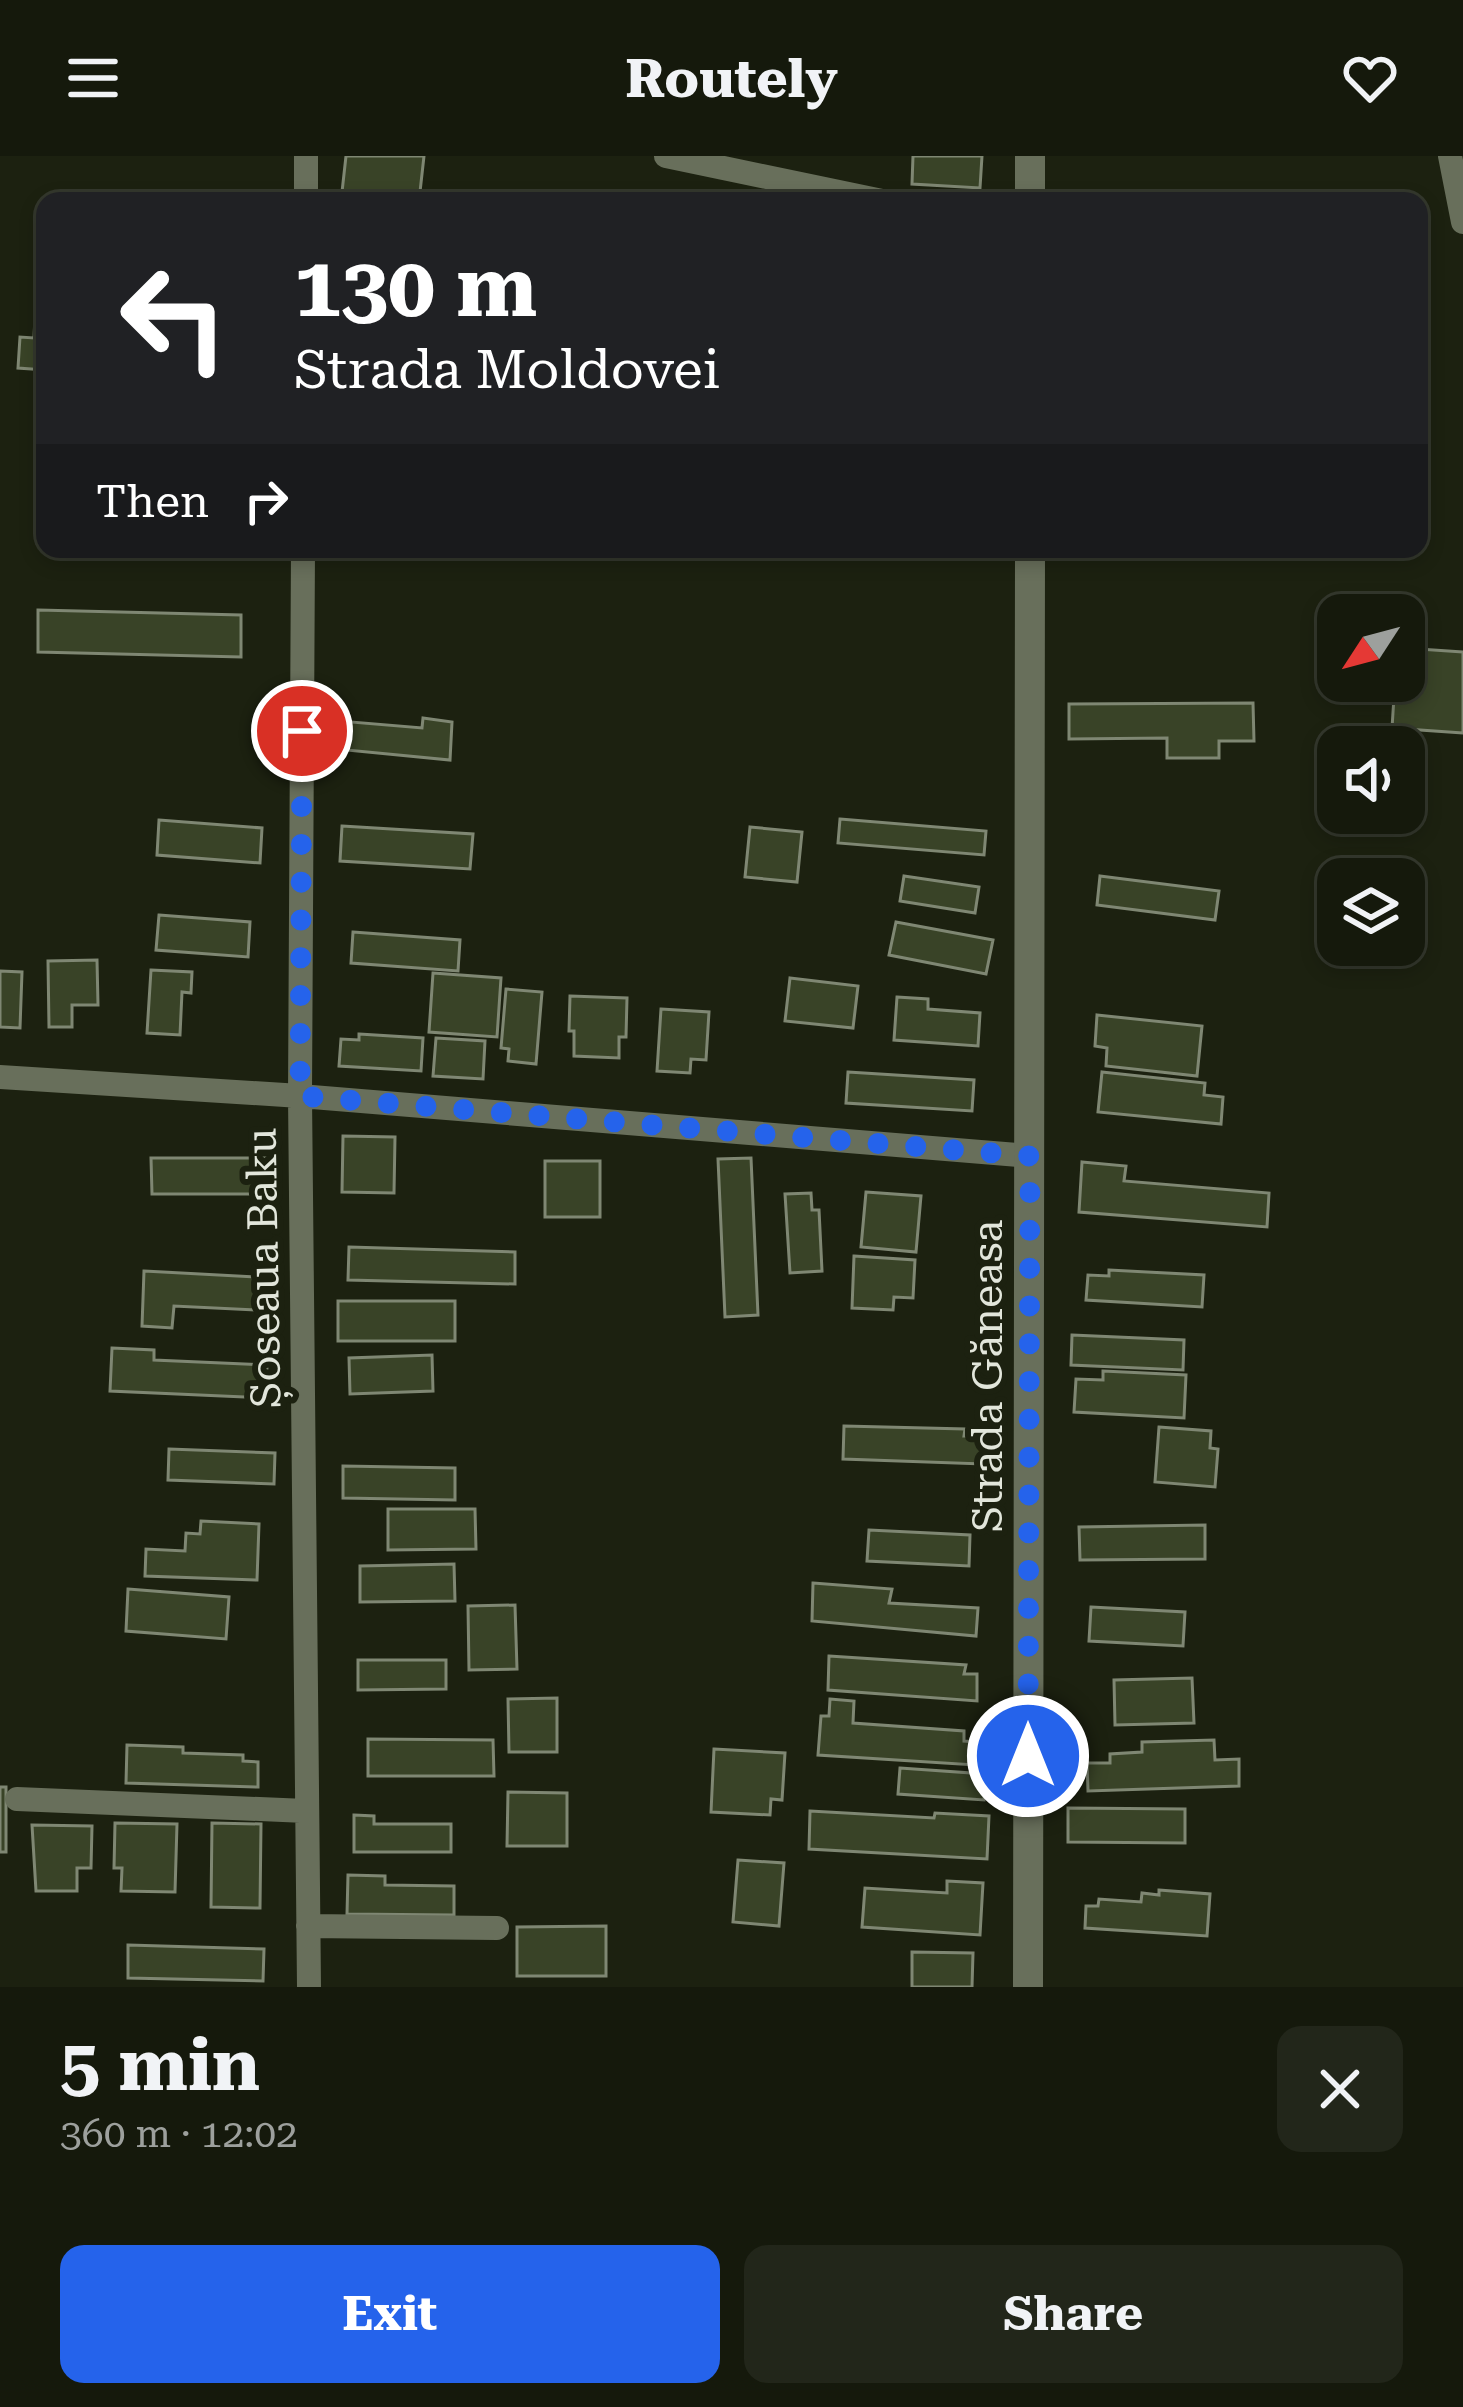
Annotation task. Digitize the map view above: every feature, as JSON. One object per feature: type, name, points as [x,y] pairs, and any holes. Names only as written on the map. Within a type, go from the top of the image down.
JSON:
[{"type":"main road","points":[[1030,156],[1030,192]]},
{"type":"main road","name":"Strada Găneasa","points":[[1028,1987],[1030,558]]},
{"type":"street","points":[[306,156],[306,192]]},
{"type":"street","points":[[666,156],[839,192]]},
{"type":"street","points":[[1450,156],[1463,222]]},
{"type":"street","name":"Șoseaua Baku","points":[[304,558],[300,1096],[309,1987]]},
{"type":"street","points":[[0,1078],[300,1096],[1030,1156]]},
{"type":"street","points":[[17,1799],[306,1811]]},
{"type":"street","points":[[308,1926],[497,1928]]},
{"type":"building","points":[[346,156],[424,156],[420,192],[342,192]]},
{"type":"building","points":[[913,156],[982,156],[980,188],[912,184]]},
{"type":"building","points":[[35,316],[36,369],[18,368],[20,337],[34,338]]},
{"type":"building","points":[[38,610],[241,615],[241,657],[38,652]]},
{"type":"building","points":[[1425,649],[1463,652],[1463,733],[1392,726],[1394,702],[1425,702]]},
{"type":"building","points":[[1253,703],[1254,741],[1219,741],[1219,758],[1167,758],[1167,738],[1069,739],[1069,704]]},
{"type":"building","points":[[423,718],[452,722],[450,760],[336,749],[340,721],[422,728]]},
{"type":"building","points":[[840,819],[986,831],[984,855],[838,843]]},
{"type":"building","points":[[159,820],[262,828],[260,863],[157,855]]},
{"type":"building","points":[[342,826],[473,834],[470,869],[340,861]]},
{"type":"building","points":[[750,827],[802,832],[797,882],[745,877]]},
{"type":"building","points":[[904,876],[979,887],[975,913],[900,901]]},
{"type":"building","points":[[1100,876],[1219,891],[1215,920],[1097,905]]},
{"type":"building","points":[[159,915],[250,922],[248,957],[156,950]]},
{"type":"building","points":[[896,922],[993,940],[986,974],[889,955]]},
{"type":"building","points":[[353,932],[460,940],[458,971],[351,963]]},
{"type":"building","points":[[97,960],[98,1005],[72,1005],[72,1027],[49,1027],[48,961]]},
{"type":"building","points":[[151,970],[192,972],[191,993],[182,992],[180,1035],[147,1033]]},
{"type":"building","points":[[0,971],[22,972],[20,1028],[0,1027]]},
{"type":"building","points":[[433,973],[501,978],[497,1037],[429,1032]]},
{"type":"building","points":[[790,978],[858,986],[853,1028],[785,1021]]},
{"type":"building","points":[[506,989],[542,992],[536,1064],[508,1061],[509,1049],[501,1048]]},
{"type":"building","points":[[570,996],[627,998],[626,1037],[619,1037],[619,1058],[574,1056]]},
{"type":"building","points":[[897,997],[928,999],[928,1009],[980,1013],[978,1046],[894,1040]]},
{"type":"building","points":[[661,1009],[709,1012],[706,1060],[691,1059],[690,1073],[657,1071]]},
{"type":"building","points":[[1097,1015],[1202,1026],[1197,1076],[1106,1066],[1107,1048],[1095,1046]]},
{"type":"building","points":[[359,1034],[423,1038],[421,1071],[339,1066],[341,1039],[359,1040]]},
{"type":"building","points":[[436,1038],[485,1041],[483,1079],[433,1076]]},
{"type":"building","points":[[848,1072],[974,1080],[972,1111],[846,1103]]},
{"type":"building","points":[[1102,1072],[1205,1083],[1204,1095],[1223,1097],[1221,1124],[1098,1112]]},
{"type":"building","points":[[343,1136],[395,1137],[394,1193],[342,1192]]},
{"type":"building","points":[[151,1158],[268,1158],[268,1194],[152,1194]]},
{"type":"building","points":[[751,1158],[758,1315],[725,1317],[718,1159]]},
{"type":"building","points":[[545,1161],[600,1161],[600,1217],[545,1217]]},
{"type":"building","points":[[1082,1162],[1126,1166],[1124,1181],[1269,1193],[1267,1227],[1079,1212]]},
{"type":"building","points":[[866,1192],[921,1196],[916,1252],[861,1247]]},
{"type":"building","points":[[811,1193],[812,1210],[819,1210],[822,1271],[790,1273],[785,1194]]},
{"type":"building","points":[[349,1247],[515,1252],[515,1284],[348,1280]]},
{"type":"building","points":[[854,1256],[915,1260],[913,1298],[894,1297],[893,1310],[852,1308]]},
{"type":"building","points":[[1109,1270],[1204,1275],[1202,1307],[1086,1300],[1088,1275],[1109,1276]]},
{"type":"building","points":[[144,1271],[258,1277],[256,1310],[174,1306],[172,1328],[142,1326]]},
{"type":"building","points":[[338,1301],[455,1301],[455,1341],[338,1341]]},
{"type":"building","points":[[1072,1335],[1184,1340],[1183,1370],[1071,1365]]},
{"type":"building","points":[[112,1348],[154,1350],[154,1360],[267,1365],[266,1398],[110,1391]]},
{"type":"building","points":[[432,1355],[433,1391],[350,1394],[349,1358]]},
{"type":"building","points":[[1103,1371],[1186,1375],[1184,1418],[1074,1412],[1076,1379],[1103,1380]]},
{"type":"building","points":[[844,1426],[965,1429],[964,1436],[984,1436],[983,1464],[843,1459]]},
{"type":"building","points":[[1159,1427],[1211,1431],[1210,1448],[1218,1449],[1215,1487],[1155,1482]]},
{"type":"building","points":[[169,1449],[275,1453],[274,1484],[168,1480]]},
{"type":"building","points":[[343,1466],[455,1468],[455,1500],[343,1498]]},
{"type":"building","points":[[388,1509],[475,1509],[476,1549],[388,1550]]},
{"type":"building","points":[[201,1521],[259,1524],[257,1580],[145,1576],[146,1549],[185,1551],[186,1533],[200,1534]]},
{"type":"building","points":[[1205,1525],[1205,1559],[1080,1560],[1079,1527]]},
{"type":"building","points":[[869,1530],[970,1535],[969,1566],[867,1561]]},
{"type":"building","points":[[454,1564],[455,1601],[360,1602],[360,1566]]},
{"type":"building","points":[[813,1583],[892,1589],[889,1603],[978,1608],[976,1636],[812,1621]]},
{"type":"building","points":[[128,1589],[229,1597],[226,1639],[126,1631]]},
{"type":"building","points":[[515,1605],[517,1669],[469,1670],[468,1606]]},
{"type":"building","points":[[1091,1607],[1185,1612],[1183,1646],[1089,1641]]},
{"type":"building","points":[[829,1656],[966,1665],[964,1674],[977,1674],[977,1701],[828,1690]]},
{"type":"building","points":[[358,1660],[446,1660],[446,1689],[358,1690]]},
{"type":"building","points":[[1192,1678],[1194,1723],[1115,1725],[1114,1680]]},
{"type":"building","points":[[557,1698],[557,1752],[509,1752],[508,1699]]},
{"type":"building","points":[[830,1699],[854,1701],[853,1723],[964,1731],[964,1741],[977,1742],[975,1765],[818,1755],[821,1716],[829,1716]]},
{"type":"building","points":[[368,1739],[493,1740],[494,1776],[368,1776]]},
{"type":"building","points":[[1214,1740],[1215,1760],[1239,1759],[1239,1786],[1088,1791],[1087,1763],[1110,1763],[1110,1754],[1142,1752],[1142,1742]]},
{"type":"building","points":[[127,1745],[243,1755],[243,1761],[258,1762],[258,1787],[126,1783]]},
{"type":"building","points":[[714,1749],[785,1753],[782,1800],[771,1799],[770,1815],[711,1812]]},
{"type":"building","points":[[900,1768],[985,1774],[984,1800],[898,1794]]},
{"type":"building","points":[[0,1787],[6,1787],[6,1852],[0,1852]]},
{"type":"building","points":[[508,1792],[567,1793],[567,1846],[507,1846]]},
{"type":"building","points":[[1068,1808],[1185,1809],[1185,1843],[1068,1842]]},
{"type":"building","points":[[810,1811],[989,1816],[987,1859],[809,1849]]},
{"type":"building","points":[[354,1815],[374,1816],[374,1824],[451,1824],[451,1852],[354,1852]]},
{"type":"building","points":[[115,1823],[177,1824],[175,1892],[121,1891],[122,1868],[114,1868]]},
{"type":"building","points":[[212,1823],[261,1824],[260,1908],[211,1907]]},
{"type":"building","points":[[32,1825],[92,1826],[91,1868],[77,1868],[77,1891],[36,1891]]},
{"type":"building","points":[[738,1860],[784,1863],[779,1926],[733,1922]]},
{"type":"building","points":[[348,1875],[385,1876],[385,1885],[454,1886],[454,1915],[347,1914]]},
{"type":"building","points":[[947,1881],[983,1883],[980,1935],[862,1927],[865,1888],[947,1893]]},
{"type":"building","points":[[1159,1890],[1210,1894],[1207,1936],[1085,1928],[1086,1906],[1098,1906],[1099,1899],[1141,1902],[1142,1893],[1159,1895]]},
{"type":"building","points":[[606,1926],[606,1976],[517,1976],[517,1927]]},
{"type":"building","points":[[128,1945],[264,1949],[263,1981],[128,1978]]},
{"type":"building","points":[[912,1952],[973,1953],[972,1987],[912,1987]]},
{"type":"route","points":[[302,731],[300,1096],[1030,1156],[1028,1756]]}]
